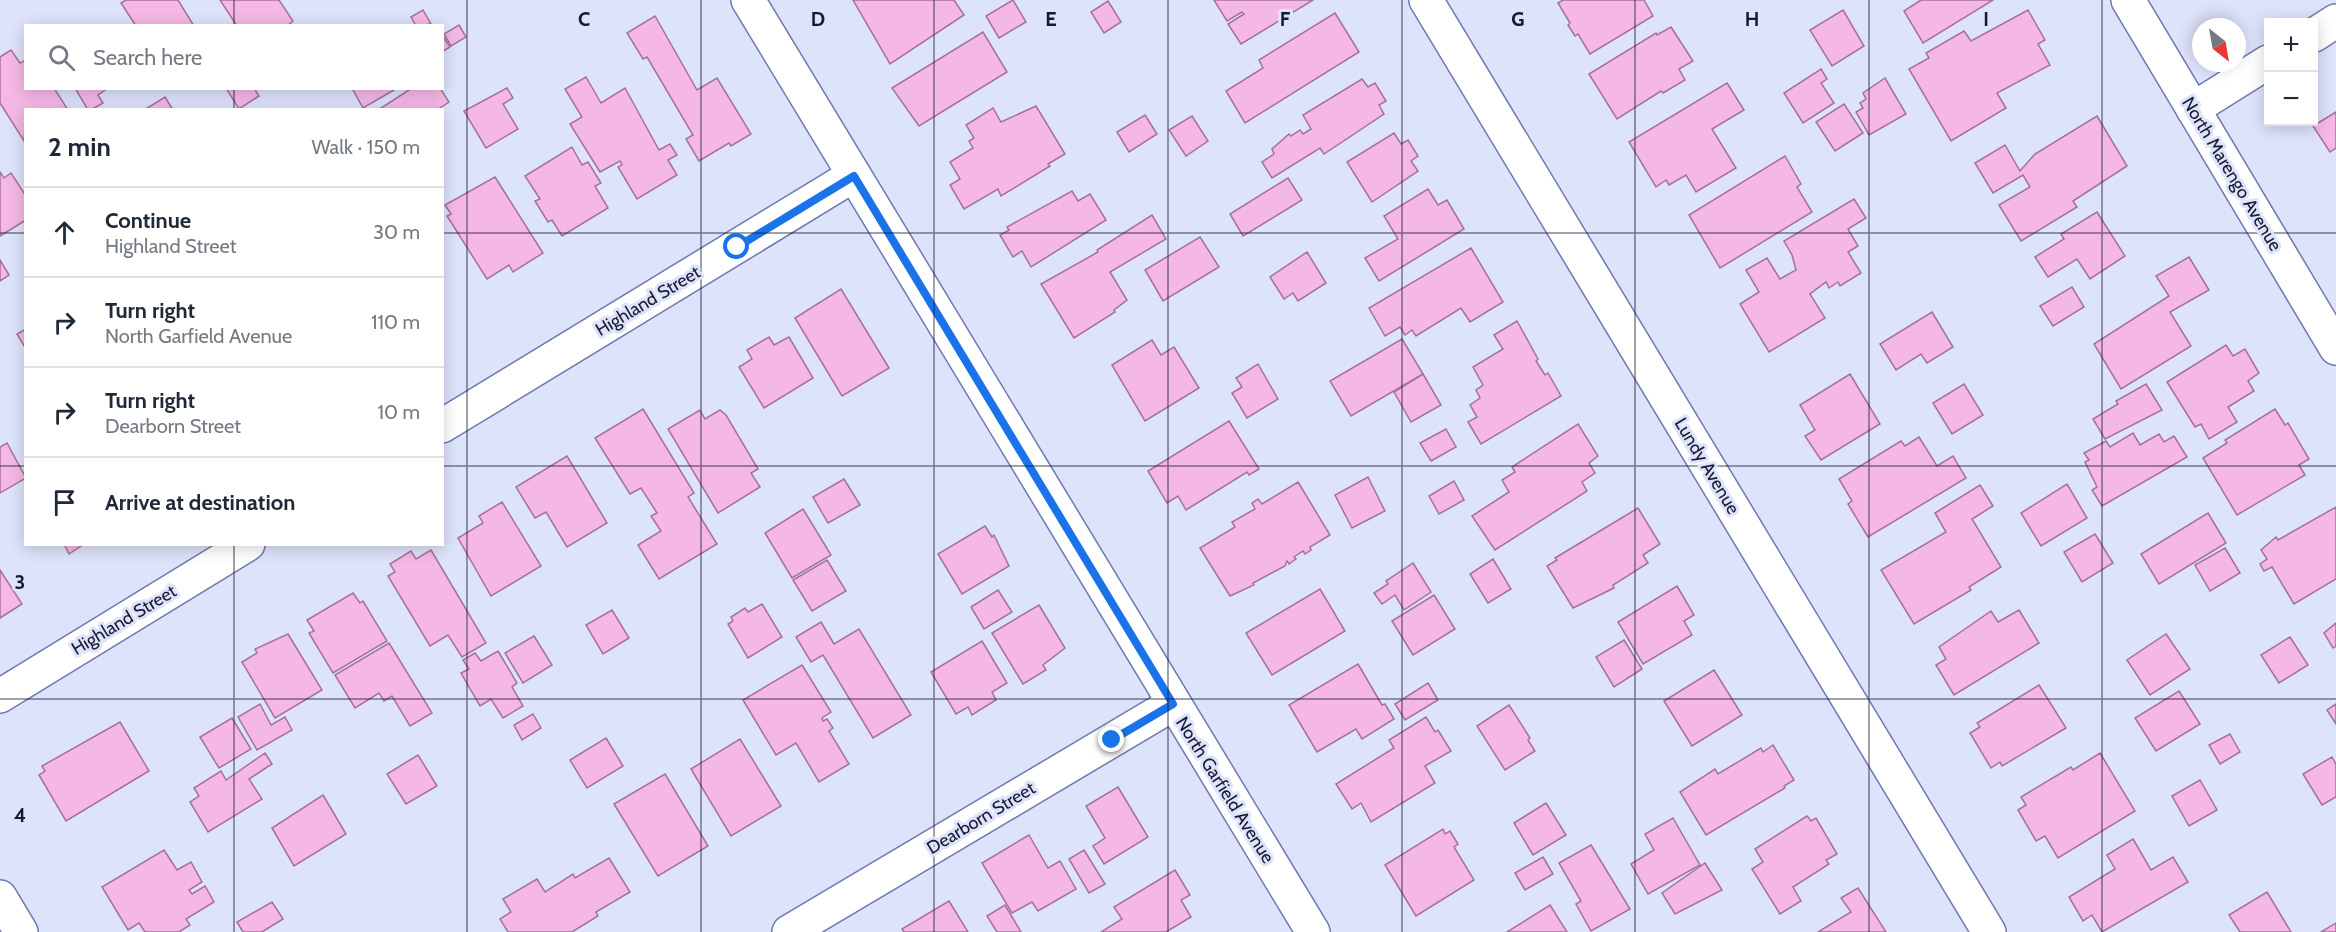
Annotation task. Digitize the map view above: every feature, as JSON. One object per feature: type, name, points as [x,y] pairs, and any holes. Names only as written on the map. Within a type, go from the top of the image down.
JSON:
[{"type":"street","name":"North Garfield Avenue","points":[[748,0],[1312,932]]},
{"type":"street","name":"Lundy Avenue","points":[[1426,0],[1989,932]]},
{"type":"street","name":"North Marengo Avenue","points":[[2128,0],[2336,348]]},
{"type":"street","points":[[2318,32],[2336,21]]},
{"type":"street","points":[[2193,109],[2264,65]]},
{"type":"street","name":"Highland Street","points":[[444,425],[854,176]]},
{"type":"street","name":"Highland Street","points":[[0,696],[245,546]]},
{"type":"street","name":"Dearborn Street","points":[[789,932],[1173,704]]},
{"type":"building","points":[[126,0],[178,0],[193,24],[135,24],[121,3]]},
{"type":"building","points":[[220,0],[279,0],[293,21],[289,24],[236,24]]},
{"type":"building","points":[[853,0],[954,0],[964,15],[890,64]]},
{"type":"building","points":[[1013,0],[1026,22],[999,38],[986,16]]},
{"type":"building","points":[[1214,0],[1313,0],[1241,44],[1228,24],[1244,14],[1242,12],[1227,21]]},
{"type":"building","points":[[1563,0],[1644,0],[1653,16],[1590,54],[1578,34],[1575,36],[1568,25],[1570,23],[1558,3]]},
{"type":"building","points":[[1921,0],[1993,0],[1923,43],[1904,11]]},
{"type":"building","points":[[1108,1],[1121,22],[1104,33],[1091,12]]},
{"type":"building","points":[[423,10],[431,24],[415,24],[411,17]]},
{"type":"building","points":[[1843,10],[1864,46],[1832,66],[1810,30]]},
{"type":"building","points":[[2028,10],[2045,40],[2038,44],[2050,65],[1997,93],[2006,108],[1951,141],[1909,69],[1929,58],[1926,53],[1964,31],[1971,41]]},
{"type":"building","points":[[1335,13],[1359,52],[1245,123],[1226,91],[1263,68],[1259,60]]},
{"type":"building","points":[[655,16],[697,90],[717,78],[751,134],[731,146],[729,143],[699,161],[686,139],[693,135],[647,57],[643,59],[627,33]]},
{"type":"building","points":[[459,25],[466,37],[451,46],[444,34]]},
{"type":"building","points":[[1671,27],[1693,61],[1679,69],[1685,80],[1663,93],[1661,91],[1617,119],[1589,74],[1656,33],[1657,35]]},
{"type":"building","points":[[983,32],[1007,72],[919,126],[892,88]]},
{"type":"building","points":[[444,38],[450,47],[444,51]]},
{"type":"building","points":[[11,50],[20,63],[24,61],[24,90],[55,90],[67,108],[24,108],[24,141],[0,103],[0,57]]},
{"type":"building","points":[[1821,69],[1827,79],[1821,83],[1834,103],[1803,123],[1784,93]]},
{"type":"building","points":[[586,77],[601,103],[625,88],[659,150],[670,144],[677,155],[668,160],[677,175],[637,199],[618,167],[622,165],[620,161],[600,172],[570,124],[582,117],[565,89]]},
{"type":"building","points":[[1885,78],[1906,114],[1869,135],[1856,112],[1863,108],[1860,103],[1866,99],[1863,93]]},
{"type":"building","points":[[1362,79],[1368,87],[1375,83],[1386,101],[1379,105],[1384,114],[1324,154],[1320,148],[1272,178],[1262,162],[1274,154],[1272,149],[1289,134],[1291,136],[1300,130],[1303,134],[1311,129],[1303,115]]},
{"type":"building","points":[[1727,83],[1744,110],[1712,129],[1736,168],[1696,192],[1686,175],[1669,185],[1666,180],[1656,187],[1629,142]]},
{"type":"building","points":[[507,88],[513,98],[503,104],[518,129],[486,148],[464,111]]},
{"type":"building","points":[[76,90],[105,90],[98,95],[103,103],[94,108],[87,108]]},
{"type":"building","points":[[227,90],[255,90],[259,96],[238,108]]},
{"type":"building","points":[[353,90],[394,90],[363,108]]},
{"type":"building","points":[[409,90],[441,90],[449,102],[440,108],[381,108]]},
{"type":"building","points":[[165,97],[172,108],[147,108]]},
{"type":"building","points":[[1844,104],[1863,133],[1835,151],[1816,122]]},
{"type":"building","points":[[1036,106],[1065,154],[1048,164],[1050,166],[1001,196],[998,189],[964,209],[950,185],[960,179],[950,162],[973,148],[969,141],[974,138],[966,125],[993,108],[1001,122]]},
{"type":"building","points":[[2336,112],[2336,148],[2330,152],[2313,126],[2318,126],[2318,123]]},
{"type":"building","points":[[1145,115],[1157,134],[1129,152],[1117,132]]},
{"type":"building","points":[[1192,116],[1208,141],[1186,156],[1169,130]]},
{"type":"building","points":[[2097,116],[2127,166],[2073,201],[2077,207],[2021,241],[1999,205],[2030,187],[2023,175],[1993,193],[1975,163],[2005,145],[2020,171],[2035,154]]},
{"type":"building","points":[[1394,133],[1401,144],[1408,140],[1418,156],[1411,161],[1418,171],[1372,202],[1347,162]]},
{"type":"building","points":[[572,147],[582,165],[588,162],[601,183],[595,186],[608,208],[562,236],[552,220],[548,222],[535,201],[540,199],[525,176]]},
{"type":"building","points":[[1785,156],[1801,184],[1797,187],[1812,212],[1720,268],[1689,215]]},
{"type":"building","points":[[0,172],[4,178],[11,173],[24,193],[24,221],[0,236]]},
{"type":"building","points":[[495,177],[543,253],[513,272],[509,265],[487,279],[447,216],[451,214],[445,205]]},
{"type":"building","points":[[1288,178],[1302,200],[1243,236],[1230,214]]},
{"type":"building","points":[[1428,189],[1438,205],[1447,200],[1464,229],[1379,281],[1365,258],[1398,239],[1384,216]]},
{"type":"building","points":[[1072,191],[1078,201],[1090,194],[1106,220],[1031,267],[1022,251],[1013,257],[1000,235],[1009,230],[1007,227]]},
{"type":"building","points":[[1854,199],[1866,218],[1848,229],[1858,246],[1848,252],[1861,273],[1840,286],[1838,282],[1829,288],[1826,282],[1810,294],[1825,318],[1769,352],[1740,304],[1759,292],[1746,270],[1767,258],[1780,279],[1796,270],[1792,255],[1784,241]]},
{"type":"building","points":[[2097,212],[2125,256],[2090,279],[2077,259],[2048,277],[2035,257],[2064,239],[2061,234]]},
{"type":"building","points":[[1152,215],[1166,239],[1110,272],[1127,300],[1114,310],[1115,312],[1074,338],[1041,284],[1098,252],[1097,250]]},
{"type":"building","points":[[1200,237],[1219,267],[1163,301],[1145,270]]},
{"type":"building","points":[[1471,248],[1503,302],[1470,322],[1461,308],[1416,336],[1412,330],[1405,335],[1400,327],[1385,336],[1369,308]]},
{"type":"building","points":[[1307,252],[1326,283],[1298,301],[1293,293],[1284,299],[1270,277]]},
{"type":"building","points":[[2189,257],[2209,290],[2170,312],[2191,346],[2121,389],[2094,344],[2169,296],[2156,276]]},
{"type":"building","points":[[0,260],[9,275],[0,281]]},
{"type":"building","points":[[2072,287],[2084,307],[2053,326],[2040,306]]},
{"type":"building","points":[[841,289],[889,368],[842,396],[795,318]]},
{"type":"building","points":[[1932,312],[1953,347],[1927,363],[1921,354],[1896,370],[1880,344]]},
{"type":"building","points":[[1517,321],[1538,359],[1536,361],[1545,375],[1548,373],[1561,396],[1481,444],[1468,422],[1477,417],[1470,405],[1480,398],[1476,390],[1483,385],[1473,367],[1503,349],[1494,335]]},
{"type":"building","points":[[24,330],[24,346],[17,334]]},
{"type":"building","points":[[769,337],[774,345],[789,337],[813,378],[764,408],[739,367],[752,359],[747,350]]},
{"type":"building","points":[[1402,339],[1423,374],[1351,416],[1330,381]]},
{"type":"building","points":[[1152,340],[1161,355],[1174,347],[1199,388],[1145,421],[1112,365]]},
{"type":"building","points":[[2226,345],[2233,356],[2245,349],[2259,373],[2248,381],[2254,391],[2228,407],[2237,422],[2209,439],[2201,424],[2195,427],[2167,382]]},
{"type":"building","points":[[1258,364],[1278,399],[1247,418],[1232,393],[1242,387],[1236,378]]},
{"type":"building","points":[[1423,374],[1441,405],[1411,422],[1394,392]]},
{"type":"building","points":[[1850,374],[1880,424],[1821,460],[1805,436],[1815,430],[1800,405]]},
{"type":"building","points":[[1964,384],[1983,415],[1952,434],[1933,403]]},
{"type":"building","points":[[2146,384],[2162,410],[2105,439],[2093,419],[2118,404],[2116,401]]},
{"type":"building","points":[[643,409],[694,493],[688,497],[717,544],[659,579],[638,545],[661,531],[651,516],[657,513],[641,488],[630,494],[595,438]]},
{"type":"building","points":[[2275,409],[2285,425],[2288,423],[2309,459],[2299,465],[2305,475],[2237,515],[2203,458],[2227,443],[2225,440]]},
{"type":"building","points":[[700,410],[705,419],[720,410],[726,415],[758,469],[751,473],[760,487],[718,513],[668,429]]},
{"type":"building","points":[[1229,421],[1259,469],[1249,475],[1247,472],[1186,510],[1178,496],[1167,503],[1148,471]]},
{"type":"building","points":[[1578,424],[1598,456],[1589,463],[1595,473],[1582,482],[1587,491],[1495,550],[1472,516],[1509,492],[1502,480],[1515,472],[1512,467]]},
{"type":"building","points":[[1446,429],[1456,447],[1431,461],[1420,443]]},
{"type":"building","points":[[2133,433],[2140,445],[2159,434],[2164,442],[2174,436],[2187,457],[2102,506],[2092,490],[2097,487],[2085,462],[2089,460],[2084,453],[2106,441],[2110,447]]},
{"type":"building","points":[[1919,437],[1937,466],[1953,456],[1966,478],[1868,537],[1848,504],[1852,501],[1839,479],[1901,441],[1905,446]]},
{"type":"building","points":[[7,443],[24,474],[24,479],[0,493],[0,447]]},
{"type":"building","points":[[567,456],[607,523],[567,547],[546,512],[535,518],[516,487]]},
{"type":"building","points":[[1368,477],[1385,511],[1352,528],[1335,495]]},
{"type":"building","points":[[844,479],[860,505],[828,523],[813,497]]},
{"type":"building","points":[[1454,481],[1464,500],[1439,514],[1429,496]]},
{"type":"building","points":[[1298,482],[1330,535],[1310,547],[1311,550],[1305,554],[1303,551],[1294,557],[1296,559],[1289,564],[1287,561],[1285,566],[1253,583],[1254,585],[1230,596],[1200,548],[1235,527],[1232,522],[1255,509],[1252,503],[1258,499],[1262,504]]},
{"type":"building","points":[[2067,484],[2087,518],[2041,546],[2021,513]]},
{"type":"building","points":[[1980,485],[1993,506],[1972,519],[2001,567],[1969,587],[1971,590],[1914,624],[1881,570],[1946,532],[1935,513]]},
{"type":"building","points":[[502,502],[541,566],[491,596],[458,538],[483,523],[479,516]]},
{"type":"building","points":[[2336,507],[2336,579],[2294,604],[2272,567],[2264,571],[2260,564],[2267,559],[2261,550],[2276,537],[2278,540]]},
{"type":"building","points":[[1638,508],[1660,544],[1643,555],[1648,563],[1613,585],[1614,588],[1573,608],[1547,566],[1557,560],[1555,558]]},
{"type":"building","points":[[803,509],[831,555],[792,578],[765,533]]},
{"type":"building","points":[[2208,513],[2226,543],[2159,584],[2141,554]]},
{"type":"building","points":[[985,526],[992,537],[994,535],[1009,566],[962,594],[938,554]]},
{"type":"building","points":[[2095,534],[2113,563],[2082,582],[2064,552]]},
{"type":"building","points":[[65,546],[81,546],[69,554]]},
{"type":"building","points":[[2225,548],[2240,573],[2210,591],[2195,565]]},
{"type":"building","points":[[431,550],[486,643],[462,657],[448,635],[430,646],[388,576],[395,572],[390,564],[411,551],[416,559]]},
{"type":"building","points":[[1493,559],[1511,589],[1488,603],[1470,574]]},
{"type":"building","points":[[827,560],[846,591],[812,611],[793,580]]},
{"type":"building","points":[[1413,563],[1431,592],[1404,610],[1395,595],[1382,604],[1374,593],[1388,584],[1386,581]]},
{"type":"building","points":[[0,570],[22,604],[0,618]]},
{"type":"building","points":[[1677,586],[1694,615],[1684,621],[1692,635],[1643,664],[1618,622]]},
{"type":"building","points":[[1320,589],[1345,631],[1272,675],[1246,633]]},
{"type":"building","points":[[998,590],[1012,612],[984,629],[971,607]]},
{"type":"building","points":[[353,593],[360,603],[363,601],[387,641],[333,673],[309,633],[314,631],[307,620]]},
{"type":"building","points":[[1434,595],[1455,629],[1413,655],[1392,621]]},
{"type":"building","points":[[762,604],[782,637],[748,658],[728,624],[733,621],[731,617],[745,608],[748,612]]},
{"type":"building","points":[[1039,605],[1065,648],[1043,665],[1046,670],[1023,684],[992,633]]},
{"type":"building","points":[[612,610],[629,638],[603,654],[586,625]]},
{"type":"building","points":[[2019,610],[2039,643],[1954,695],[1936,665],[1946,659],[1939,647],[1991,611],[1998,622]]},
{"type":"building","points":[[821,622],[834,644],[859,629],[911,715],[873,738],[823,655],[811,662],[796,637]]},
{"type":"building","points":[[2336,623],[2336,646],[2333,648],[2324,633]]},
{"type":"building","points":[[288,634],[322,690],[275,718],[242,662],[257,653],[255,649]]},
{"type":"building","points":[[2166,634],[2190,669],[2150,695],[2127,660]]},
{"type":"building","points":[[534,636],[552,665],[523,683],[505,653]]},
{"type":"building","points":[[2290,637],[2308,665],[2279,683],[2261,655]]},
{"type":"building","points":[[1624,640],[1642,669],[1614,687],[1596,657]]},
{"type":"building","points":[[982,641],[1007,683],[992,692],[996,700],[972,715],[968,707],[956,714],[931,672]]},
{"type":"building","points":[[389,643],[432,713],[410,726],[392,696],[384,701],[379,693],[355,708],[335,675]]},
{"type":"building","points":[[498,651],[517,683],[512,687],[523,706],[503,718],[491,699],[480,706],[461,673],[469,669],[463,660],[475,653],[481,661]]},
{"type":"building","points":[[1358,664],[1382,705],[1385,704],[1394,719],[1362,739],[1356,729],[1317,752],[1289,705]]},
{"type":"building","points":[[802,665],[831,712],[822,718],[823,721],[827,719],[833,728],[829,731],[849,764],[819,782],[796,743],[776,755],[743,700]]},
{"type":"building","points":[[1714,670],[1742,715],[1692,746],[1664,701]]},
{"type":"building","points":[[1428,683],[1438,700],[1405,720],[1395,704]]},
{"type":"building","points":[[2039,685],[2066,728],[2002,766],[2000,762],[1991,768],[1970,733],[1980,727],[1977,723]]},
{"type":"building","points":[[2179,691],[2200,724],[2156,751],[2135,718]]},
{"type":"building","points":[[260,704],[271,725],[285,717],[292,730],[257,750],[238,717]]},
{"type":"building","points":[[2336,704],[2336,724],[2327,710]]},
{"type":"building","points":[[1509,705],[1530,738],[1528,740],[1535,751],[1505,770],[1477,726]]},
{"type":"building","points":[[533,714],[541,728],[522,740],[514,725]]},
{"type":"building","points":[[1426,717],[1435,732],[1438,730],[1451,751],[1425,766],[1435,783],[1371,822],[1361,803],[1352,809],[1336,784],[1394,748],[1389,740]]},
{"type":"building","points":[[232,718],[251,749],[219,768],[200,737]]},
{"type":"building","points":[[120,722],[149,771],[66,821],[39,775],[45,771],[42,766]]},
{"type":"building","points":[[2230,734],[2240,752],[2220,764],[2209,745]]},
{"type":"building","points":[[606,738],[623,766],[587,788],[570,760]]},
{"type":"building","points":[[740,739],[781,806],[731,836],[691,769]]},
{"type":"building","points":[[1773,745],[1794,780],[1784,786],[1785,788],[1706,835],[1680,792],[1715,769],[1718,774],[1761,748],[1763,752]]},
{"type":"building","points":[[265,753],[272,764],[249,779],[262,799],[208,832],[190,802],[199,796],[194,788],[221,771],[226,780]]},
{"type":"building","points":[[2100,753],[2135,811],[2058,858],[2045,836],[2036,841],[2018,810],[2026,805],[2021,797],[2071,767],[2073,770]]},
{"type":"building","points":[[418,755],[437,786],[406,804],[387,774]]},
{"type":"building","points":[[2332,757],[2336,764],[2336,797],[2322,805],[2303,774]]},
{"type":"building","points":[[665,774],[708,846],[658,876],[614,804]]},
{"type":"building","points":[[2200,780],[2217,810],[2189,826],[2172,796]]},
{"type":"building","points":[[1118,787],[1148,837],[1104,864],[1093,846],[1105,838],[1086,806]]},
{"type":"building","points":[[323,795],[346,834],[294,866],[272,828]]},
{"type":"building","points":[[1546,803],[1566,835],[1533,855],[1514,823]]},
{"type":"building","points":[[1807,816],[1811,821],[1816,818],[1837,854],[1826,860],[1829,864],[1793,887],[1801,901],[1780,914],[1752,869],[1763,862],[1755,849]]},
{"type":"building","points":[[1673,818],[1700,865],[1648,894],[1631,864],[1654,850],[1645,834]]},
{"type":"building","points":[[1443,829],[1445,834],[1450,831],[1458,844],[1454,847],[1474,880],[1416,916],[1385,865]]},
{"type":"building","points":[[1029,835],[1048,868],[1060,861],[1076,889],[1038,911],[1032,902],[1012,913],[982,863]]},
{"type":"building","points":[[2133,839],[2151,870],[2173,857],[2188,882],[2102,932],[2092,915],[2083,921],[2069,897],[2115,869],[2107,855]]},
{"type":"building","points":[[1591,845],[1630,909],[1591,931],[1576,904],[1581,901],[1559,863]]},
{"type":"building","points":[[164,850],[177,870],[191,862],[202,882],[189,890],[192,894],[205,886],[214,902],[186,919],[190,925],[179,932],[145,932],[139,923],[128,930],[102,887]]},
{"type":"building","points":[[1084,850],[1105,884],[1089,893],[1069,859]]},
{"type":"building","points":[[1543,857],[1553,874],[1525,890],[1515,873]]},
{"type":"building","points":[[609,858],[630,892],[596,912],[598,916],[572,932],[508,932],[500,919],[511,912],[503,899],[537,879],[545,892],[573,874],[575,878]]},
{"type":"building","points":[[1705,863],[1722,890],[1675,914],[1662,893]]},
{"type":"building","points":[[1175,870],[1190,895],[1181,900],[1191,917],[1166,932],[1101,932],[1122,919],[1114,907]]},
{"type":"building","points":[[1858,888],[1886,932],[1818,932],[1851,912],[1841,898]]},
{"type":"building","points":[[2267,892],[2291,932],[2240,932],[2229,915]]},
{"type":"building","points":[[949,901],[968,932],[904,932],[902,929]]},
{"type":"building","points":[[272,902],[283,919],[262,932],[243,932],[237,922]]},
{"type":"building","points":[[1005,905],[1021,932],[997,932],[987,916]]},
{"type":"building","points":[[1550,905],[1567,932],[1507,932]]},
{"type":"building","points":[[2336,923],[2336,932],[2321,932]]},
{"type":"route","points":[[737,247],[854,176],[1173,704],[1112,740]]}]
